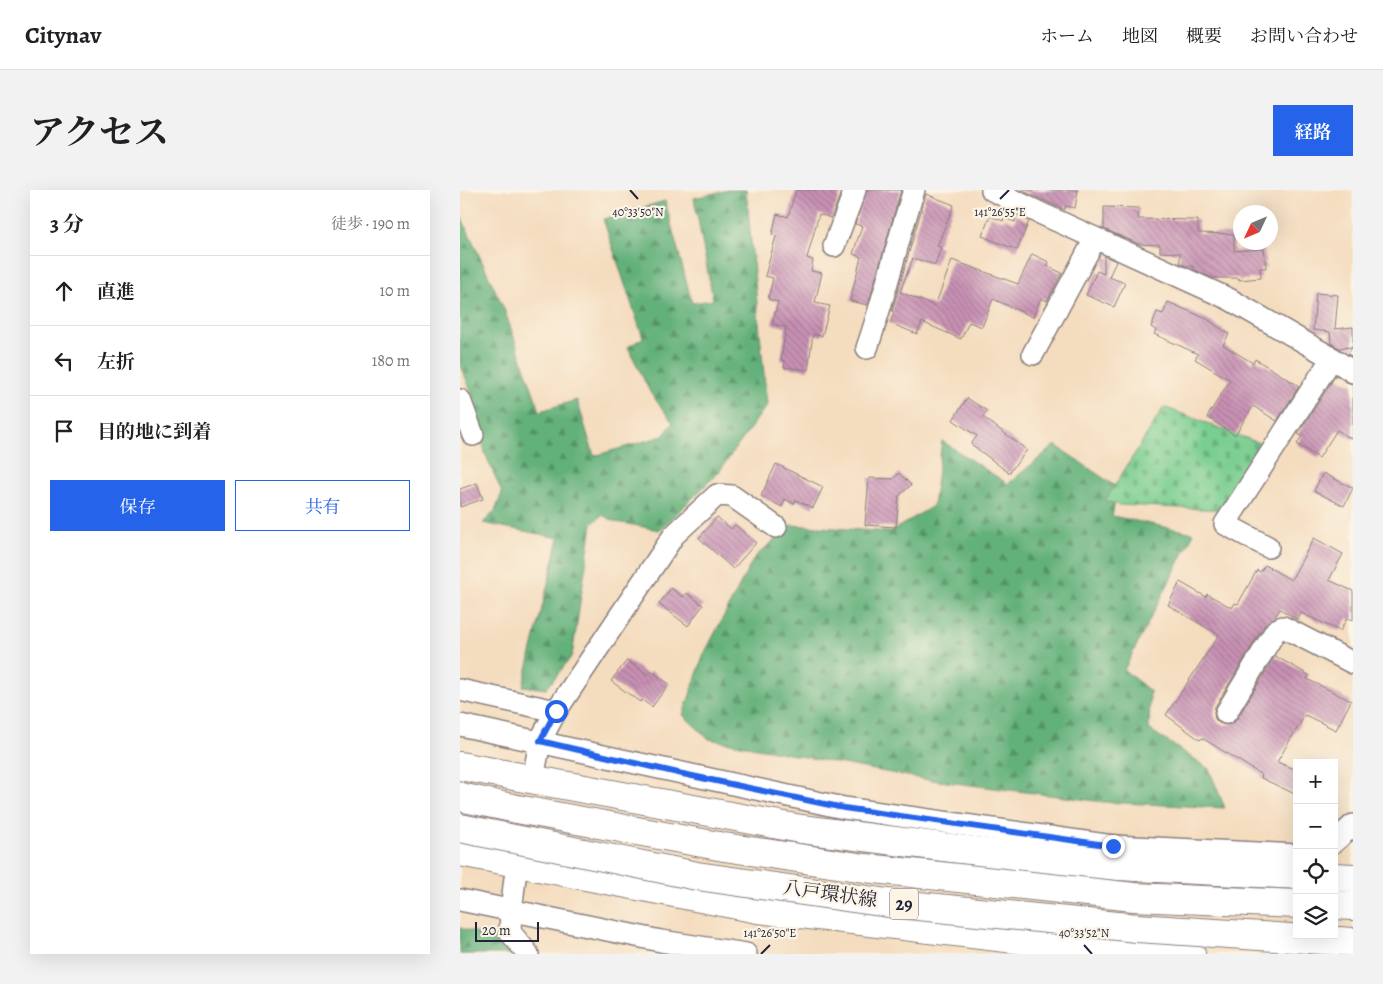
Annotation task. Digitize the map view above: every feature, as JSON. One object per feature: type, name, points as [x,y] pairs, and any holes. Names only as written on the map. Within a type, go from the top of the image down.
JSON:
[{"type":"main road","points":[[460,766],[800,829],[1077,864],[1293,875]]},
{"type":"main road","name":"八戸環状線","points":[[460,796],[517,809],[724,847],[865,868],[1134,897],[1293,904]]},
{"type":"main road","name":"八戸環状線","points":[[460,828],[697,876],[888,903],[1137,928],[1353,942]]},
{"type":"main road","name":"29","points":[[460,852],[758,909],[1039,942],[1191,954]]},
{"type":"main road","points":[[1338,877],[1353,878]]},
{"type":"main road","points":[[1338,905],[1353,906]]},
{"type":"street","points":[[834,246],[855,190]]},
{"type":"street","points":[[867,348],[879,314],[898,240],[914,190]]},
{"type":"street","points":[[992,190],[1229,299],[1353,372]]},
{"type":"street","points":[[1033,354],[1095,239]]},
{"type":"street","points":[[1268,548],[1225,524],[1332,358]]},
{"type":"street","points":[[460,400],[473,435]]},
{"type":"street","points":[[534,774],[540,741],[556,711],[674,535],[717,495],[732,496],[776,527]]},
{"type":"street","points":[[1226,713],[1276,630],[1283,627],[1353,663]]},
{"type":"street","points":[[460,690],[556,711]]},
{"type":"street","points":[[460,725],[844,808],[1113,846],[1293,855]]},
{"type":"street","points":[[1338,838],[1353,825]]},
{"type":"street","points":[[515,878],[510,932],[528,954]]},
{"type":"street","points":[[460,900],[660,941],[746,954]]},
{"type":"green space","points":[[728,190],[746,190],[767,405],[718,473],[660,530],[616,522],[602,515],[592,524],[572,656],[546,689],[523,686],[559,538],[483,523],[495,511],[502,493],[485,453],[474,399],[460,363],[460,214],[504,309],[540,411],[577,400],[594,456],[663,436],[673,423],[650,392],[628,347],[643,338],[603,219],[665,201],[692,303],[713,300],[694,198]]},
{"type":"green space","points":[[1164,407],[1267,446],[1224,510],[1120,505],[1105,501]]},
{"type":"green space","points":[[942,441],[1008,484],[1055,445],[1118,488],[1112,516],[1194,533],[1124,670],[1150,691],[1149,729],[1209,769],[1225,808],[1104,802],[923,779],[709,739],[683,715],[704,654],[754,558],[791,525],[890,532],[933,506]]},
{"type":"green space","points":[[460,928],[495,938],[509,954],[460,954]]},
{"type":"building","points":[[796,190],[842,190],[831,218],[819,214],[807,258],[813,260],[811,271],[822,273],[815,303],[830,306],[822,336],[813,334],[808,370],[784,367],[785,361],[781,360],[786,327],[772,324],[778,302],[768,299],[773,278],[765,276],[776,236],[772,235],[777,214],[788,217]]},
{"type":"building","points":[[867,190],[901,190],[868,305],[850,301],[861,257],[853,254],[862,226],[855,224]]},
{"type":"building","points":[[1021,190],[1078,190],[1075,208],[1065,206],[1065,210]]},
{"type":"building","points":[[926,194],[954,205],[937,246],[941,247],[935,265],[913,258],[900,292],[935,306],[952,260],[1018,284],[1032,254],[1049,262],[1047,266],[1062,273],[1047,301],[1041,298],[1033,317],[993,299],[982,327],[969,322],[961,339],[922,322],[917,334],[890,323]]},
{"type":"building","points":[[1104,207],[1139,208],[1138,219],[1198,220],[1198,233],[1233,234],[1234,251],[1264,250],[1266,268],[1260,268],[1261,278],[1239,280],[1239,278],[1212,278],[1193,269],[1193,266],[1186,266],[1180,263],[1180,253],[1160,252],[1160,245],[1139,244],[1104,229]]},
{"type":"building","points":[[1016,215],[1029,221],[1017,250],[982,236],[990,216],[1003,221],[1004,218],[1015,222]]},
{"type":"building","points":[[1104,256],[1116,261],[1109,277],[1125,283],[1114,307],[1086,295],[1097,271],[1104,274]]},
{"type":"building","points":[[1316,293],[1338,295],[1335,329],[1353,327],[1353,357],[1348,354],[1352,347],[1339,348],[1331,343],[1330,332],[1313,330]]},
{"type":"building","points":[[1168,302],[1207,319],[1229,334],[1223,345],[1253,363],[1255,359],[1299,386],[1277,421],[1253,406],[1235,435],[1207,417],[1230,380],[1195,359],[1198,354],[1154,334],[1156,330],[1151,327],[1157,312],[1163,314]]},
{"type":"building","points":[[1336,375],[1346,382],[1353,384],[1353,440],[1337,430],[1319,458],[1297,444],[1302,436],[1298,434]]},
{"type":"building","points":[[967,398],[987,411],[983,417],[1027,450],[1009,473],[971,444],[977,436],[953,420]]},
{"type":"building","points":[[776,464],[823,487],[813,508],[796,500],[794,504],[785,499],[782,507],[761,496]]},
{"type":"building","points":[[899,473],[911,485],[899,496],[896,527],[865,525],[869,478],[893,479]]},
{"type":"building","points":[[1323,473],[1353,488],[1344,506],[1314,491]]},
{"type":"building","points":[[477,483],[483,499],[460,507],[460,489]]},
{"type":"building","points":[[717,517],[731,529],[735,525],[756,543],[733,569],[699,538]]},
{"type":"building","points":[[1314,538],[1343,554],[1329,580],[1353,591],[1353,620],[1347,618],[1340,631],[1301,613],[1298,620],[1280,609],[1275,617],[1265,624],[1215,707],[1214,712],[1215,719],[1219,723],[1225,725],[1232,724],[1237,719],[1275,656],[1309,675],[1307,679],[1351,701],[1336,730],[1305,715],[1277,762],[1293,768],[1293,793],[1261,778],[1262,775],[1202,738],[1200,740],[1166,715],[1219,635],[1168,605],[1180,582],[1206,597],[1207,594],[1232,608],[1235,603],[1238,604],[1257,570],[1260,572],[1265,565],[1291,580]]},
{"type":"building","points":[[671,588],[683,597],[686,593],[703,605],[688,626],[659,604]]},
{"type":"building","points":[[627,660],[648,675],[651,671],[669,684],[652,707],[642,700],[640,702],[611,681]]},
{"type":"tunnel","points":[[519,855],[534,774]]},
{"type":"route","points":[[556,711],[540,741],[678,773],[844,808],[1113,846]]}]
